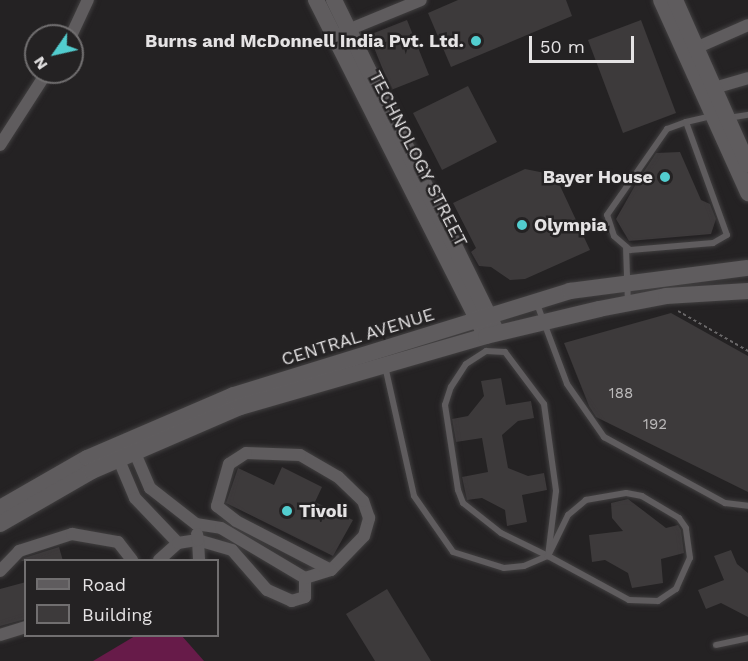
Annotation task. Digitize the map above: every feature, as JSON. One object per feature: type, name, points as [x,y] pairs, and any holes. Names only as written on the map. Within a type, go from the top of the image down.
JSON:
[{"type":"main road","name":"TECHNOLOGY STREET","points":[[316,0],[341,33],[488,327]]},
{"type":"main road","points":[[334,0],[341,33]]},
{"type":"main road","points":[[661,0],[714,88],[720,117],[748,165]]},
{"type":"main road","points":[[675,0],[690,50],[720,117],[748,193]]},
{"type":"main road","name":"CENTRAL AVENUE","points":[[132,446],[240,407],[385,365],[488,327],[536,302],[626,281],[748,268]]},
{"type":"main road","points":[[663,277],[666,296]]},
{"type":"main road","name":"CENTRAL AVENUE","points":[[0,508],[234,395],[488,327],[543,322],[666,296],[748,291]]},
{"type":"main road","name":"CENTRAL AVENUE","points":[[0,524],[116,453]]},
{"type":"street","points":[[77,24],[88,0]]},
{"type":"street","points":[[341,33],[421,0]]},
{"type":"street","points":[[690,50],[748,25]]},
{"type":"street","points":[[714,88],[748,78]]},
{"type":"street","points":[[0,145],[40,84]]},
{"type":"street","points":[[132,446],[148,484],[196,524],[221,528],[305,578],[331,570],[364,536],[369,518],[363,501],[338,477],[300,455],[246,453],[229,464],[217,506],[236,521],[331,570]]},
{"type":"street","points":[[116,453],[132,492],[178,543]]},
{"type":"street","points":[[132,492],[148,484]]},
{"type":"street","points":[[196,524],[199,559]]},
{"type":"street","points":[[0,571],[19,551],[72,534],[118,542],[131,559]]},
{"type":"street","points":[[161,559],[178,543],[198,540],[232,550],[267,590],[292,600],[305,597],[305,578]]},
{"type":"street","points":[[0,635],[24,628]]},
{"type":"lane","points":[[686,122],[727,235],[713,243],[626,247],[614,236],[607,215],[667,129],[686,122],[748,115]]},
{"type":"lane","points":[[626,247],[628,303]]},
{"type":"lane","points":[[536,302],[567,384],[604,437],[725,503],[748,506]]},
{"type":"lane","points":[[385,365],[414,496],[453,552],[504,568],[524,567],[548,556],[568,515],[586,500],[626,493],[642,496],[679,519],[686,528],[690,558],[676,589],[658,601],[629,600],[548,556],[501,533],[463,503],[458,490],[445,405],[450,387],[466,364],[486,351],[505,352],[544,404],[556,491],[548,556]]},
{"type":"lane","points":[[716,645],[748,638]]},
{"type":"path","points":[[666,296],[677,310],[748,351]]},
{"type":"shaded area","points":[[133,637],[183,637],[204,661],[93,661]]},
{"type":"building","name":"Burns and McDonnell India Pvt. Ltd.","points":[[458,0],[566,0],[572,16],[451,67],[428,13]]},
{"type":"building","points":[[407,20],[429,75],[391,90],[369,35]]},
{"type":"building","points":[[641,20],[676,113],[623,133],[588,40]]},
{"type":"building","points":[[468,86],[497,142],[442,170],[413,113]]},
{"type":"building","name":"Bayer House","points":[[680,152],[701,200],[710,204],[716,219],[711,234],[629,241],[616,219],[637,182],[656,153]]},
{"type":"building","name":"Olympia","points":[[525,169],[555,175],[590,250],[525,279],[510,280],[491,267],[479,266],[471,252],[476,248],[453,203]]},
{"type":"building","points":[[671,313],[748,356],[748,492],[596,417],[589,406],[564,343]]},
{"type":"building","points":[[501,378],[506,405],[531,401],[534,418],[518,421],[502,435],[508,468],[528,476],[544,473],[547,490],[522,495],[527,522],[507,526],[505,510],[482,498],[467,500],[462,477],[488,472],[482,438],[456,442],[452,419],[468,416],[484,396],[481,381]]},
{"type":"building","name":"Tivoli","points":[[282,467],[322,487],[315,502],[353,520],[333,556],[226,503],[238,468],[274,485]]},
{"type":"building","points":[[628,499],[666,528],[678,525],[681,530],[684,553],[661,559],[663,583],[632,588],[628,573],[605,560],[592,562],[589,535],[623,531],[612,518],[611,503]]},
{"type":"building","points":[[59,547],[62,559],[24,559],[21,561],[24,558]]},
{"type":"building","points":[[731,550],[737,564],[748,573],[748,617],[721,603],[706,609],[698,590],[724,580],[714,556]]},
{"type":"building","points":[[24,583],[24,620],[0,626],[0,589]]},
{"type":"building","points":[[387,589],[431,661],[375,661],[346,614]]},
{"type":"place","name":"Burns and McDonnell India Pvt. Ltd.","points":[[476,41]]},
{"type":"place","name":"Bayer House","points":[[665,177]]},
{"type":"place","name":"Olympia","points":[[522,225]]},
{"type":"place","name":"Tivoli","points":[[287,511]]}]
